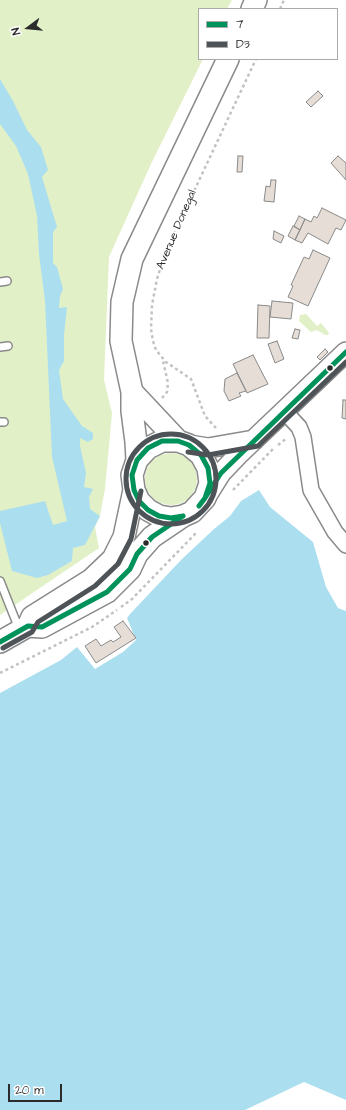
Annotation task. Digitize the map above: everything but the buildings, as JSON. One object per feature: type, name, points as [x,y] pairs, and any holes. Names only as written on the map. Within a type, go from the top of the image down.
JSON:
[{"type":"main road","points":[[183,516],[171,518],[159,516],[148,510],[139,502],[134,490],[132,475],[137,460],[135,428],[132,411],[132,392],[121,342],[122,302],[132,259],[228,60]]},
{"type":"main road","points":[[0,642],[24,629],[42,627],[107,592],[121,580],[144,545],[152,537],[199,506],[205,498],[210,483],[208,468],[201,454],[184,443],[132,392]]},
{"type":"main road","points":[[137,460],[148,448],[162,441],[184,443]]},
{"type":"main road","points":[[24,629],[32,617],[91,580],[113,559],[124,537],[134,490]]},
{"type":"street","points":[[205,498],[221,473],[346,352]]},
{"type":"street","points":[[285,412],[299,427],[303,437],[311,490],[335,532],[346,545]]},
{"type":"street","points":[[184,443],[208,448],[254,440]]},
{"type":"lane","points":[[0,347],[8,346]]},
{"type":"lane","points":[[0,581],[24,629]]},
{"type":"path","name":"Avenue Donegal","points":[[218,430],[206,416],[191,379],[163,359],[153,341],[151,329],[152,305],[161,266],[180,218],[256,60]]},
{"type":"path","points":[[158,400],[167,392],[167,378],[163,359]]},
{"type":"path","points":[[248,475],[278,445],[292,434]]},
{"type":"green space","points":[[0,0],[232,0],[228,8],[198,8],[198,60],[203,60],[151,164],[109,257],[104,380],[112,413],[105,489],[100,516],[95,527],[99,548],[0,615]]},
{"type":"green space","points":[[306,314],[317,326],[321,323],[329,333],[328,335],[325,335],[317,330],[311,332],[299,321],[300,315]]},
{"type":"green space","points":[[166,453],[176,453],[190,460],[197,474],[197,484],[190,498],[176,505],[166,505],[156,501],[149,494],[145,484],[145,474],[149,464],[156,457]]},
{"type":"water","points":[[0,79],[27,130],[41,147],[48,170],[42,177],[57,227],[53,232],[53,263],[57,267],[63,289],[60,296],[59,308],[67,307],[64,335],[64,361],[59,370],[63,399],[82,426],[93,433],[93,439],[88,442],[80,438],[80,446],[86,473],[84,487],[93,489],[89,497],[90,509],[100,516],[85,545],[73,548],[72,561],[48,575],[37,578],[12,571],[0,523],[0,511],[45,501],[53,525],[67,521],[52,457],[45,301],[39,254],[37,216],[28,174],[16,146],[0,124]]},
{"type":"water","points":[[259,490],[270,507],[313,542],[326,587],[338,608],[346,611],[346,1100],[304,1082],[245,1110],[0,1110],[0,693],[61,660],[77,647],[95,669],[123,652],[136,640],[127,618],[130,614],[182,559],[230,516],[241,501]]},
{"type":"transit line","name":"7","points":[[205,498],[221,473],[346,352]]},
{"type":"transit line","name":"D3","points":[[188,452],[208,455],[258,446],[346,362]]},
{"type":"transit line","name":"D3","points":[[162,434],[180,434],[196,441],[209,454],[216,470],[216,479],[216,488],[209,504],[196,517],[180,524],[162,524],[146,517],[133,504],[126,488],[126,470],[133,454],[146,441],[162,434]]},
{"type":"transit line","name":"7","points":[[183,516],[171,518],[159,516],[148,510],[139,501],[134,490],[132,475],[137,460],[148,448],[162,441],[178,441],[189,445],[201,455],[208,468],[210,483],[205,498],[199,506]]},
{"type":"transit line","name":"D3","points":[[3,648],[32,632],[38,622],[95,586],[118,564],[131,539],[141,491]]},
{"type":"transit line","name":"7","points":[[0,642],[28,626],[42,627],[107,592],[130,569],[137,554],[152,537],[183,516]]}]
